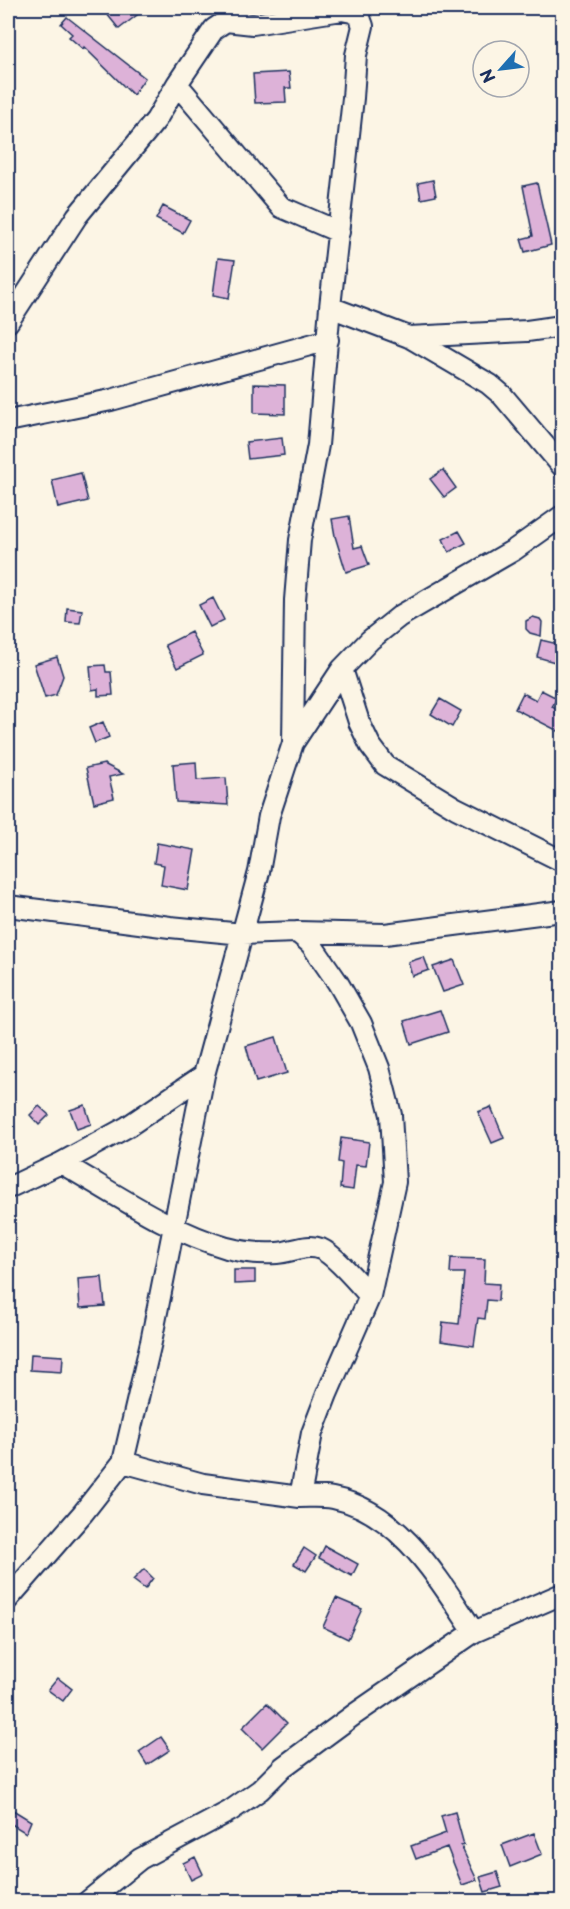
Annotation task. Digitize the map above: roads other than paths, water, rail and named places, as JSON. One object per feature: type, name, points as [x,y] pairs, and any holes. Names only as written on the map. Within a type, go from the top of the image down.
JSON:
[{"type":"street","points":[[253,24],[265,8]]},
{"type":"street","points":[[8,322],[77,216],[156,120],[214,29],[226,21],[253,24],[342,10],[359,15],[363,21],[356,55],[318,445],[300,540],[295,600],[293,744]]},
{"type":"street","points":[[177,84],[282,207],[293,214],[339,232]]},
{"type":"street","points":[[330,307],[410,337],[489,384],[502,395],[562,466]]},
{"type":"street","points":[[410,337],[527,331],[562,326]]},
{"type":"street","points":[[8,421],[111,400],[328,340]]},
{"type":"street","points":[[8,1599],[83,1513],[123,1461],[151,1342],[204,1075],[259,872],[268,816],[293,744],[342,669],[370,640],[400,616],[514,550],[562,516]]},
{"type":"street","points":[[342,669],[359,722],[370,745],[385,765],[456,808],[562,861]]},
{"type":"street","points":[[8,906],[243,934],[297,932],[385,934],[562,911]]},
{"type":"street","points":[[297,932],[311,944],[362,1023],[379,1068],[391,1115],[395,1182],[370,1296],[312,1433],[300,1497]]},
{"type":"street","points":[[8,1188],[61,1163],[127,1127],[204,1075]]},
{"type":"street","points":[[61,1163],[174,1227],[227,1248],[253,1253],[278,1253],[309,1245],[322,1249],[331,1255],[370,1296]]},
{"type":"street","points":[[123,1461],[203,1484],[300,1497],[330,1497],[370,1512],[404,1539],[425,1561],[474,1632]]},
{"type":"street","points":[[87,1902],[140,1859],[230,1811],[260,1790],[283,1767],[474,1632],[562,1594]]}]
